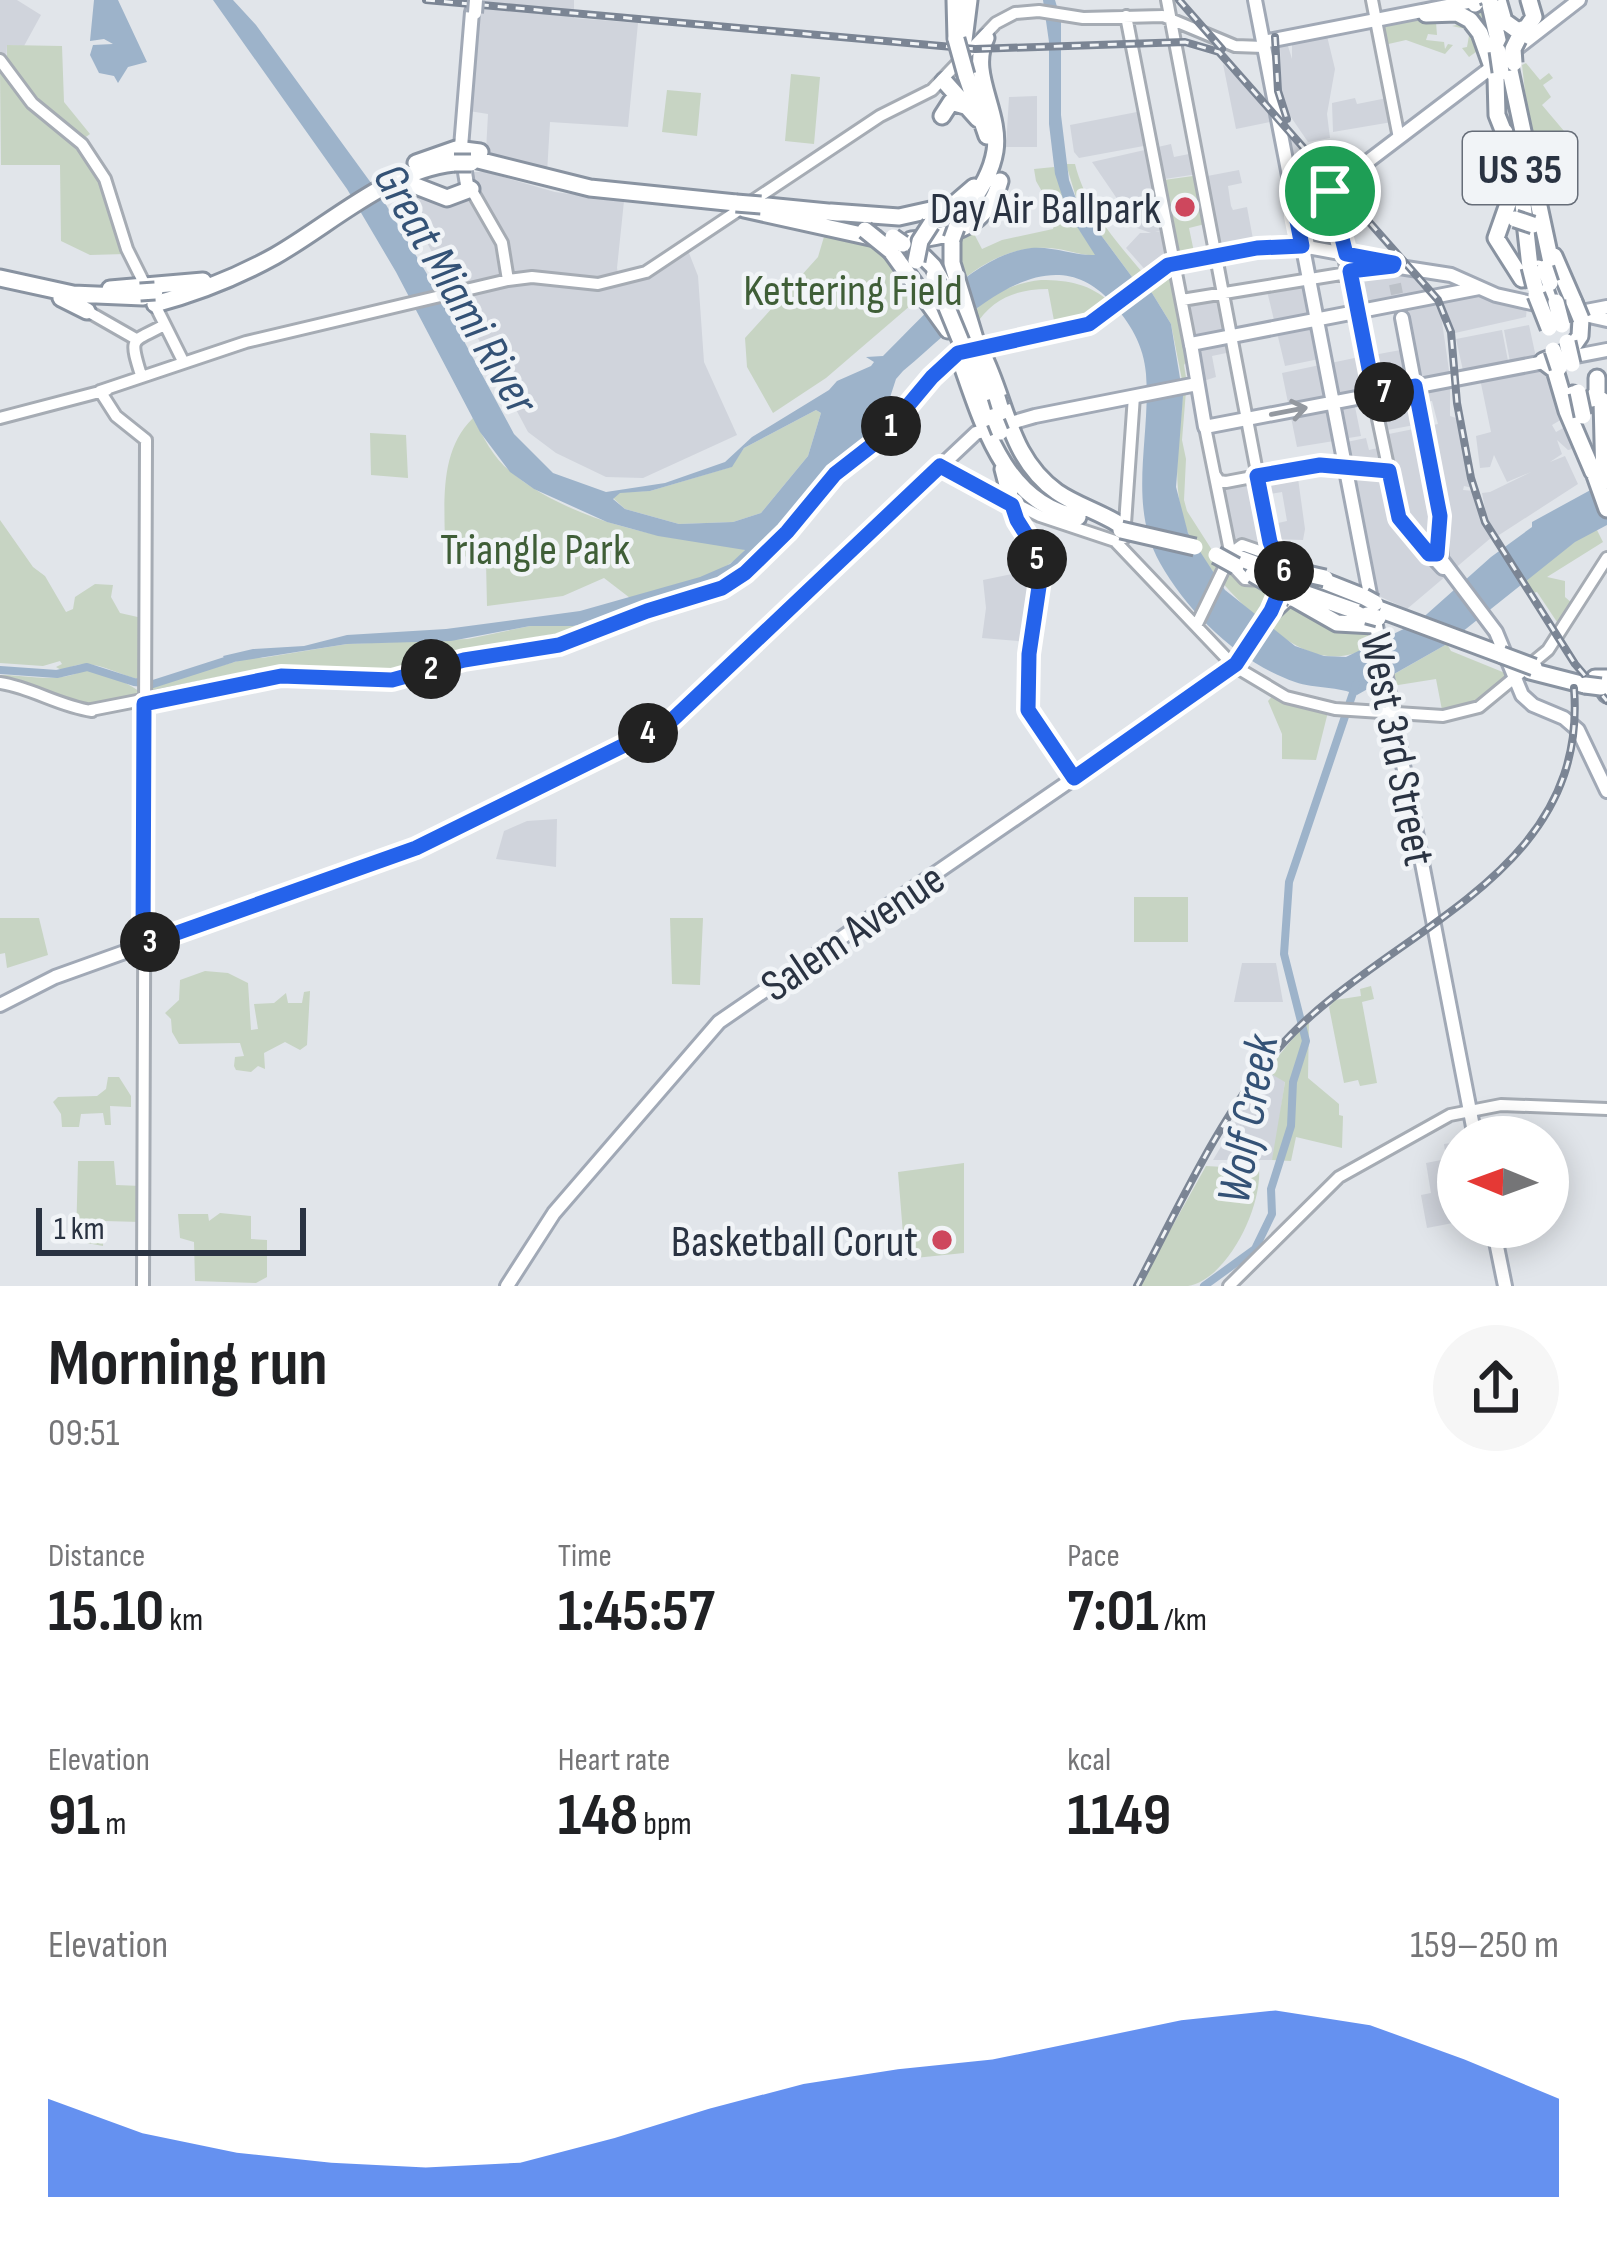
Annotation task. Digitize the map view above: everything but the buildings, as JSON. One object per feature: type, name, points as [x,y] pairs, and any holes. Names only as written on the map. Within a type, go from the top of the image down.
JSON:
[{"type":"highway","points":[[746,207],[904,245],[970,226],[990,206],[990,167],[962,43],[962,0]]},
{"type":"highway","points":[[1486,2],[1518,31],[1534,17],[1531,0]]},
{"type":"highway","points":[[1505,58],[1535,21],[1531,0]]},
{"type":"highway","points":[[1434,11],[1486,2]]},
{"type":"highway","points":[[1486,2],[1505,58],[1510,197],[1496,234],[1522,279],[1543,275]]},
{"type":"highway","points":[[1434,11],[1470,20],[1505,58]]},
{"type":"highway","points":[[933,277],[957,228],[989,198],[993,116],[979,61],[986,38]]},
{"type":"highway","name":"US 35","points":[[1505,58],[1525,142],[1530,194]]},
{"type":"highway","name":"US 35","points":[[1505,58],[1543,275]]},
{"type":"highway","points":[[946,85],[970,110],[990,167]]},
{"type":"highway","points":[[942,116],[945,106],[954,101],[970,110]]},
{"type":"highway","points":[[1525,142],[1543,275],[1561,334],[1555,370],[1575,409],[1596,422]]},
{"type":"highway","points":[[469,190],[444,196],[433,188],[433,172],[462,155],[574,190],[824,214],[914,215],[952,203],[990,167]]},
{"type":"highway","points":[[164,323],[421,164],[462,155],[623,194]]},
{"type":"highway","points":[[904,245],[920,241],[931,224],[990,167]]},
{"type":"highway","points":[[382,188],[416,186],[447,198],[469,190]]},
{"type":"highway","points":[[824,214],[904,245],[933,277],[969,347],[998,422],[1025,460],[1052,488],[1118,532]]},
{"type":"highway","points":[[824,214],[858,222],[904,245],[933,277],[954,303],[998,422],[1029,483],[1078,517]]},
{"type":"highway","points":[[1498,243],[1501,228],[1515,219],[1533,225],[1575,409]]},
{"type":"highway","points":[[164,323],[203,280],[270,256]]},
{"type":"highway","points":[[1504,283],[1510,272],[1507,259]]},
{"type":"highway","points":[[1543,275],[1561,334]]},
{"type":"highway","points":[[933,277],[969,347],[980,391],[1027,474],[1072,508],[1118,532]]},
{"type":"highway","points":[[933,277],[969,347]]},
{"type":"highway","points":[[1,281],[84,296],[164,323]]},
{"type":"highway","points":[[1,281],[89,292],[164,323]]},
{"type":"highway","points":[[1,281],[47,292],[87,311]]},
{"type":"highway","points":[[1575,409],[1582,400],[1592,399],[1598,378]]},
{"type":"highway","points":[[998,422],[998,455],[1015,508]]},
{"type":"highway","points":[[1596,422],[1593,472],[1607,509]]},
{"type":"highway","points":[[1596,422],[1606,492]]},
{"type":"highway","points":[[998,455],[1031,493],[1064,514],[1283,572],[1461,643],[1516,674],[1598,685]]},
{"type":"highway","points":[[1233,558],[1253,574],[1283,572],[1325,578],[1380,613]]},
{"type":"highway","points":[[1272,611],[1283,572]]},
{"type":"main road","name":"West 3rd Street","points":[[1255,0],[1344,467],[1380,613],[1386,684],[1469,1116]]},
{"type":"main road","points":[[1372,0],[1396,136]]},
{"type":"main road","points":[[1296,216],[1505,58],[1559,7],[1579,0]]},
{"type":"main road","points":[[474,6],[462,155],[469,190],[502,246],[508,280]]},
{"type":"main road","points":[[946,85],[989,30],[1018,7],[1064,16],[1169,14],[1239,47],[1434,11]]},
{"type":"main road","points":[[130,337],[164,323],[253,342],[508,280],[533,277],[600,284],[642,274],[888,115],[946,85],[1018,7]]},
{"type":"main road","points":[[1169,14],[1257,476],[1283,572]]},
{"type":"main road","points":[[1126,16],[1190,345],[1192,388],[1220,479],[1233,558],[1195,622]]},
{"type":"main road","points":[[0,59],[32,103],[82,144],[106,178],[123,237],[164,323],[152,374]]},
{"type":"main road","points":[[1328,195],[1350,271],[1399,518],[1434,553],[1500,638],[1537,707],[1564,718],[1578,730],[1607,791]]},
{"type":"main road","points":[[0,683],[62,706],[91,710],[280,673],[391,677],[453,659],[556,643],[722,588],[745,573],[782,536],[835,474],[886,434],[954,356],[1093,321],[1174,264],[1257,248],[1302,246],[1455,274],[1561,334],[1607,350]]},
{"type":"main road","points":[[1182,300],[1393,264]]},
{"type":"main road","points":[[1393,264],[1440,516],[1434,553]]},
{"type":"main road","points":[[1190,345],[1473,287]]},
{"type":"main road","points":[[1561,334],[1607,307]]},
{"type":"main road","points":[[87,311],[130,337],[134,353],[152,374]]},
{"type":"main road","points":[[1205,427],[1415,386],[1607,320]]},
{"type":"main road","points":[[152,374],[164,323]]},
{"type":"main road","points":[[0,418],[105,392],[152,374]]},
{"type":"main road","points":[[0,1005],[51,979],[416,848],[669,723],[945,462],[998,422],[1192,388]]},
{"type":"main road","points":[[105,392],[121,420],[146,440],[143,1286]]},
{"type":"main road","points":[[1118,532],[1134,398]]},
{"type":"main road","points":[[945,462],[955,473],[1015,508],[1118,532],[1232,668],[1259,682],[1272,697],[1335,709],[1443,716],[1467,712],[1555,636],[1607,557]]},
{"type":"main road","points":[[1220,479],[1310,466],[1389,471]]},
{"type":"main road","points":[[1015,508],[1034,547],[1040,583]]},
{"type":"main road","points":[[1043,566],[1029,654],[1028,710],[1074,778]]},
{"type":"main road","name":"Salem Avenue","points":[[507,1286],[554,1214],[719,1022],[1232,668],[1272,611]]},
{"type":"main road","points":[[1236,1286],[1339,1177],[1467,1108],[1503,1105],[1607,1111]]},
{"type":"main road","points":[[1236,1286],[1295,1232],[1341,1180],[1467,1108],[1583,1116],[1607,1111]]},
{"type":"main road","points":[[1497,1248],[1504,1286]]},
{"type":"shaded area","points":[[0,0],[17,0],[41,15],[24,46],[7,45],[6,64],[0,68]]},
{"type":"shaded area","points":[[482,0],[574,0],[574,18],[638,23],[628,127],[550,122],[547,173],[486,151],[488,114],[469,111]]},
{"type":"shaded area","points":[[1327,36],[1335,69],[1327,114],[1330,138],[1308,142],[1282,104],[1280,46],[1288,46],[1292,59],[1292,44]]},
{"type":"shaded area","points":[[1223,64],[1267,108],[1270,122],[1236,129]]},
{"type":"shaded area","points":[[1037,96],[1037,147],[1006,147],[1009,97]]},
{"type":"shaded area","points":[[1355,98],[1357,104],[1387,98],[1392,122],[1333,132],[1332,103]]},
{"type":"shaded area","points":[[1142,111],[1149,145],[1079,158],[1074,152],[1070,125]]},
{"type":"shaded area","points":[[1282,122],[1336,184],[1301,211]]},
{"type":"shaded area","points":[[1171,144],[1174,157],[1194,153],[1198,174],[1158,180],[1165,229],[1155,232],[1164,231],[1171,259],[1149,274],[1126,248],[1140,233],[1151,233],[1137,228],[1092,162]]},
{"type":"shaded area","points":[[1239,170],[1242,183],[1228,186],[1231,206],[1233,210],[1247,207],[1253,239],[1215,246],[1202,177]]},
{"type":"shaded area","points":[[468,172],[486,172],[555,192],[624,201],[617,268],[619,279],[626,284],[687,248],[698,276],[704,362],[737,435],[643,478],[606,477],[556,453],[528,432],[401,194],[426,194],[442,206],[475,191]]},
{"type":"shaded area","points":[[1407,271],[1426,293],[1359,310],[1352,274]]},
{"type":"shaded area","points":[[1304,283],[1319,359],[1285,366],[1267,291]]},
{"type":"shaded area","points":[[1475,290],[1527,306],[1526,317],[1455,333],[1441,298]]},
{"type":"shaded area","points":[[1219,299],[1231,352],[1212,356],[1216,377],[1200,382],[1184,304]]},
{"type":"shaded area","points":[[1432,300],[1441,315],[1450,377],[1416,384],[1401,305]]},
{"type":"shaded area","points":[[1529,325],[1537,362],[1549,365],[1564,418],[1552,425],[1556,432],[1567,426],[1577,448],[1568,450],[1557,440],[1562,454],[1550,462],[1565,456],[1578,484],[1496,537],[1482,493],[1531,472],[1507,482],[1494,455],[1490,467],[1480,468],[1476,436],[1491,432],[1479,374],[1511,367],[1504,330]]},
{"type":"shaded area","points":[[1502,330],[1509,366],[1464,375],[1456,339]]},
{"type":"shaded area","points":[[1406,349],[1420,424],[1382,431],[1368,356]]},
{"type":"shaded area","points":[[1364,356],[1372,393],[1353,397],[1361,436],[1342,439],[1326,364]]},
{"type":"shaded area","points":[[1320,365],[1334,441],[1297,447],[1282,373]]},
{"type":"shaded area","points":[[1450,384],[1450,416],[1456,418],[1473,488],[1464,486],[1463,490],[1474,491],[1492,537],[1407,609],[1368,591],[1342,443],[1366,438],[1369,450],[1382,447],[1384,435],[1438,424],[1432,401],[1420,402],[1418,389]]},
{"type":"shaded area","points":[[1297,471],[1303,540],[1274,539],[1269,525],[1287,521],[1282,492],[1263,495],[1262,476]]},
{"type":"shaded area","points":[[1254,478],[1270,552],[1233,546],[1220,486]]},
{"type":"shaded area","points":[[1022,572],[1026,580],[1035,578],[1029,642],[982,638],[983,580]]},
{"type":"shaded area","points":[[557,819],[556,867],[496,859],[504,831],[527,821]]},
{"type":"shaded area","points":[[1242,963],[1276,963],[1283,1002],[1234,1002]]},
{"type":"shaded area","points":[[1266,1071],[1285,1081],[1274,1157],[1213,1160]]},
{"type":"shaded area","points":[[1437,1161],[1437,1226],[1427,1228],[1421,1195],[1431,1193],[1426,1163]]},
{"type":"green space","points":[[1486,4],[1497,58],[1484,46],[1469,57],[1462,48],[1467,47],[1470,30],[1452,26],[1461,20],[1436,21],[1450,23],[1436,22],[1437,35],[1428,34],[1426,40],[1444,42],[1445,49],[1453,45],[1445,54],[1406,40],[1384,45],[1382,25]]},
{"type":"green space","points":[[7,45],[62,46],[64,102],[90,134],[79,142],[104,179],[125,254],[90,255],[61,241],[60,165],[1,165],[0,71],[7,64]]},
{"type":"green space","points":[[1526,63],[1540,80],[1549,73],[1553,78],[1543,85],[1551,97],[1542,105],[1575,144],[1578,156],[1555,177],[1542,178],[1528,118],[1522,65]]},
{"type":"green space","points":[[791,74],[820,77],[814,144],[785,141]]},
{"type":"green space","points":[[667,90],[701,93],[697,136],[662,132]]},
{"type":"green space","points":[[1066,164],[1075,164],[1096,212],[1149,280],[1172,269],[1189,357],[1184,365],[1187,384],[1183,385],[1171,324],[1152,293],[1135,281],[1078,204]]},
{"type":"green space","points":[[1054,167],[1067,211],[1096,255],[1044,248],[1017,251],[991,261],[958,284],[954,233],[970,226],[982,249],[1053,229],[1056,216],[1034,169]]},
{"type":"green space","points":[[1200,175],[1209,223],[1189,228],[1194,252],[1211,249],[1213,254],[1174,264],[1157,181]]},
{"type":"green space","name":"Kettering Field","points":[[826,230],[879,244],[925,293],[826,378],[773,413],[747,367],[745,338],[818,257]]},
{"type":"green space","points":[[1041,280],[1079,284],[1111,303],[1092,319],[1055,326],[1048,289],[1025,291],[997,302],[975,326],[971,315],[985,301],[1011,287]]},
{"type":"green space","points":[[1183,392],[1184,500],[1219,561],[1254,582],[1372,631],[1375,645],[1335,656],[1302,649],[1240,602],[1204,560],[1184,522],[1178,489]]},
{"type":"green space","points":[[816,410],[821,413],[808,456],[761,513],[733,522],[679,524],[625,509],[613,498],[620,492],[650,491],[731,467],[744,448]]},
{"type":"green space","name":"Triangle Park","points":[[473,418],[504,466],[563,504],[643,532],[745,550],[722,569],[630,598],[604,578],[563,596],[487,606],[486,562],[445,551],[449,463]]},
{"type":"green space","points":[[370,433],[406,435],[408,478],[371,475]]},
{"type":"green space","points":[[0,520],[33,567],[45,576],[66,612],[73,609],[75,597],[95,584],[113,585],[111,597],[120,613],[142,618],[142,680],[92,665],[63,671],[56,667],[60,661],[43,666],[0,663]]},
{"type":"green space","points":[[1597,530],[1603,542],[1547,577],[1565,581],[1565,597],[1573,604],[1559,625],[1524,581],[1586,533]]},
{"type":"green space","points":[[616,617],[570,635],[383,674],[282,670],[151,696],[148,687],[255,656],[347,644],[468,639],[530,626],[573,626]]},
{"type":"green space","points":[[1447,644],[1451,651],[1510,675],[1478,700],[1442,710],[1436,679],[1392,686],[1389,677]]},
{"type":"green space","points":[[84,670],[115,678],[142,694],[138,701],[90,707],[0,679],[0,675],[64,677]]},
{"type":"green space","points":[[1276,692],[1329,708],[1316,760],[1282,759],[1282,734],[1268,701]]},
{"type":"green space","points":[[1134,897],[1188,897],[1188,942],[1134,942]]},
{"type":"green space","points":[[0,918],[39,918],[48,955],[7,968],[5,953],[0,954]]},
{"type":"green space","points":[[670,918],[703,918],[700,985],[672,984]]},
{"type":"green space","points":[[205,971],[228,973],[248,983],[251,1030],[258,1029],[254,1004],[274,1003],[286,993],[288,1003],[302,1003],[304,992],[310,991],[307,1045],[300,1050],[285,1042],[264,1053],[265,1069],[258,1066],[251,1072],[234,1066],[235,1057],[244,1056],[240,1043],[179,1044],[165,1013],[179,1000],[180,980]]},
{"type":"green space","points":[[1371,986],[1374,999],[1362,1002],[1377,1083],[1344,1083],[1329,1007],[1335,1000],[1361,996],[1360,989]]},
{"type":"green space","points":[[1309,1019],[1308,1078],[1339,1104],[1342,1148],[1296,1137],[1291,1161],[1272,1160],[1285,1082],[1266,1071]]},
{"type":"green space","points":[[108,1077],[119,1077],[131,1096],[131,1107],[110,1106],[111,1125],[105,1125],[103,1113],[81,1114],[79,1127],[62,1127],[53,1102],[58,1097],[97,1096],[106,1089]]},
{"type":"green space","points":[[78,1161],[114,1161],[116,1185],[141,1186],[141,1222],[104,1221],[103,1246],[76,1241]]},
{"type":"green space","points":[[964,1163],[964,1253],[905,1259],[898,1172]]},
{"type":"green space","points":[[1206,1166],[1259,1169],[1255,1202],[1240,1239],[1203,1281],[1188,1286],[1139,1286]]},
{"type":"green space","points":[[220,1213],[251,1216],[251,1239],[267,1240],[267,1277],[256,1283],[195,1281],[194,1242],[180,1238],[178,1214],[208,1214],[209,1221]]},
{"type":"water","points":[[94,0],[118,0],[147,62],[128,67],[118,83],[114,76],[99,73],[90,55],[93,45],[113,44],[104,39],[90,41]]},
{"type":"water","points":[[213,0],[233,0],[256,25],[382,198],[514,434],[553,473],[606,492],[665,483],[725,462],[752,437],[837,381],[871,366],[874,362],[866,357],[883,356],[951,290],[990,262],[1031,248],[1095,255],[1067,211],[1055,174],[1043,0],[1055,0],[1061,20],[1061,115],[1069,180],[1078,204],[1135,281],[1152,293],[1171,324],[1183,396],[1176,487],[1188,533],[1225,590],[1295,646],[1324,656],[1346,657],[1418,622],[1532,527],[1532,522],[1607,481],[1607,525],[1575,542],[1447,644],[1357,695],[1275,674],[1218,635],[1185,600],[1160,563],[1150,541],[1142,494],[1147,398],[1139,344],[1111,302],[1085,281],[1057,275],[1029,280],[1001,293],[903,371],[882,422],[824,472],[763,548],[718,585],[573,626],[530,626],[451,641],[347,644],[227,663],[223,656],[304,646],[347,635],[446,629],[580,611],[700,577],[730,564],[745,550],[607,522],[534,489],[510,472],[480,432],[347,189]],"holes":[[[816,410],[821,413],[808,456],[761,513],[733,522],[679,524],[625,509],[613,499],[620,493],[650,491],[732,467],[744,448]]]},
{"type":"waterway","points":[[0,670],[57,674],[87,667],[153,684],[231,659]]},
{"type":"waterway","name":"Wolf Creek","points":[[1204,1286],[1255,1249],[1272,1214],[1271,1189],[1291,1126],[1293,1082],[1306,1041],[1284,954],[1289,882],[1356,684]]},
{"type":"tunnel","points":[[1395,284],[1397,294]]},
{"type":"railway","points":[[426,0],[975,49],[1185,42],[1219,52],[1438,300],[1451,332],[1457,403],[1485,522],[1575,664],[1607,701]]},
{"type":"railway","points":[[1179,0],[1222,49]]},
{"type":"railway","points":[[1275,37],[1278,91],[1287,119]]},
{"type":"railway","points":[[1137,1286],[1218,1134],[1276,1051],[1320,1008],[1470,896],[1514,856],[1549,809],[1570,754],[1574,688]]},
{"type":"place","name":"Day Air Ballpark","points":[[1185,207]]},
{"type":"place","name":"Basketball Corut","points":[[942,1240]]},
{"type":"route","points":[[1330,191],[1346,254],[1394,263],[1350,271],[1374,394],[1415,386],[1440,516],[1437,554],[1429,554],[1403,526],[1389,471],[1320,465],[1257,476],[1270,542],[1285,578],[1271,611],[1230,670],[1074,778],[1028,710],[1029,654],[1040,581],[1033,542],[1012,505],[940,466],[669,723],[416,848],[143,945],[144,704],[281,676],[392,680],[464,660],[559,645],[722,588],[745,573],[787,532],[835,474],[886,434],[954,356],[1089,324],[1168,265],[1257,248],[1302,246],[1296,216],[1330,191]]},
{"type":"water label","name":"Great Miami River","points":[[457,288]]}]
